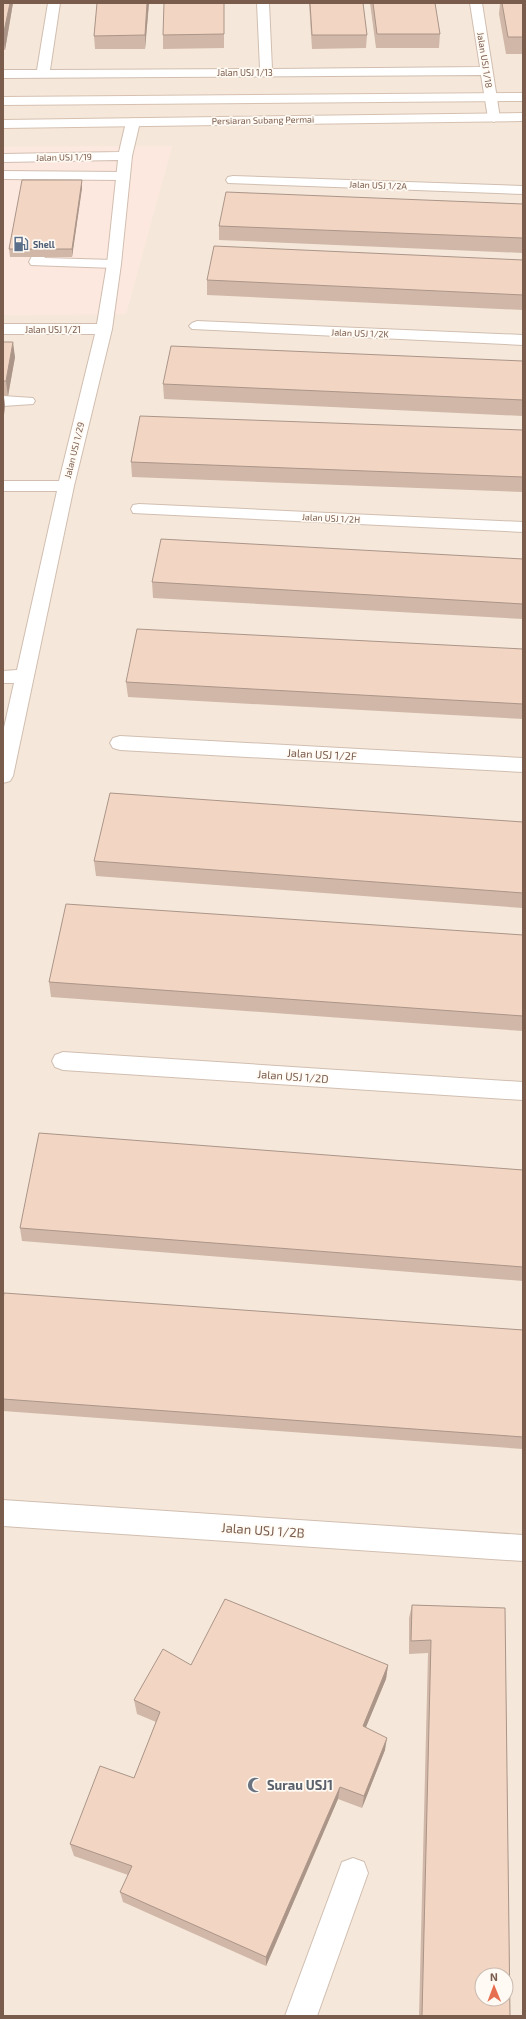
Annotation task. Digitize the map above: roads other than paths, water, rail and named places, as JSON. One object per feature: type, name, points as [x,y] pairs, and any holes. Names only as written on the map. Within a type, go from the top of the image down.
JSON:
[{"type":"street","points":[[43,74],[54,3]]},
{"type":"street","points":[[263,3],[266,72]]},
{"type":"street","name":"Jalan USJ 1/18","points":[[476,3],[494,118]]},
{"type":"street","name":"Jalan USJ 1/13","points":[[3,74],[487,70]]},
{"type":"street","name":"Persiaran Subang Permai","points":[[3,101],[523,97]]},
{"type":"street","name":"Persiaran Subang Permai","points":[[3,124],[523,117]]},
{"type":"street","name":"Jalan USJ 1/29","points":[[3,776],[23,676],[66,486],[104,329],[114,264],[125,156],[132,122]]},
{"type":"street","name":"Jalan USJ 1/19","points":[[3,158],[125,156]]},
{"type":"street","points":[[3,175],[48,182],[123,176]]},
{"type":"street","name":"Jalan USJ 1/2A","points":[[233,180],[523,190]]},
{"type":"street","points":[[38,257],[36,262],[114,264]]},
{"type":"street","name":"Jalan USJ 1/2K","points":[[197,326],[523,340]]},
{"type":"street","name":"Jalan USJ 1/21","points":[[3,329],[104,329]]},
{"type":"street","points":[[3,401],[27,401]]},
{"type":"street","points":[[3,486],[66,486]]},
{"type":"street","name":"Jalan USJ 1/2H","points":[[140,508],[523,527]]},
{"type":"street","points":[[3,677],[23,676]]},
{"type":"street","name":"Jalan USJ 1/2F","points":[[120,742],[523,765]]},
{"type":"street","name":"Jalan USJ 1/2D","points":[[62,1061],[523,1091]]},
{"type":"street","name":"Jalan USJ 1/2B","points":[[3,1513],[523,1548]]},
{"type":"street","points":[[301,2016],[353,1873]]},
{"type":"place","name":"Shell","points":[[21,244]]},
{"type":"place","name":"Surau USJ1","points":[[255,1785]]}]
